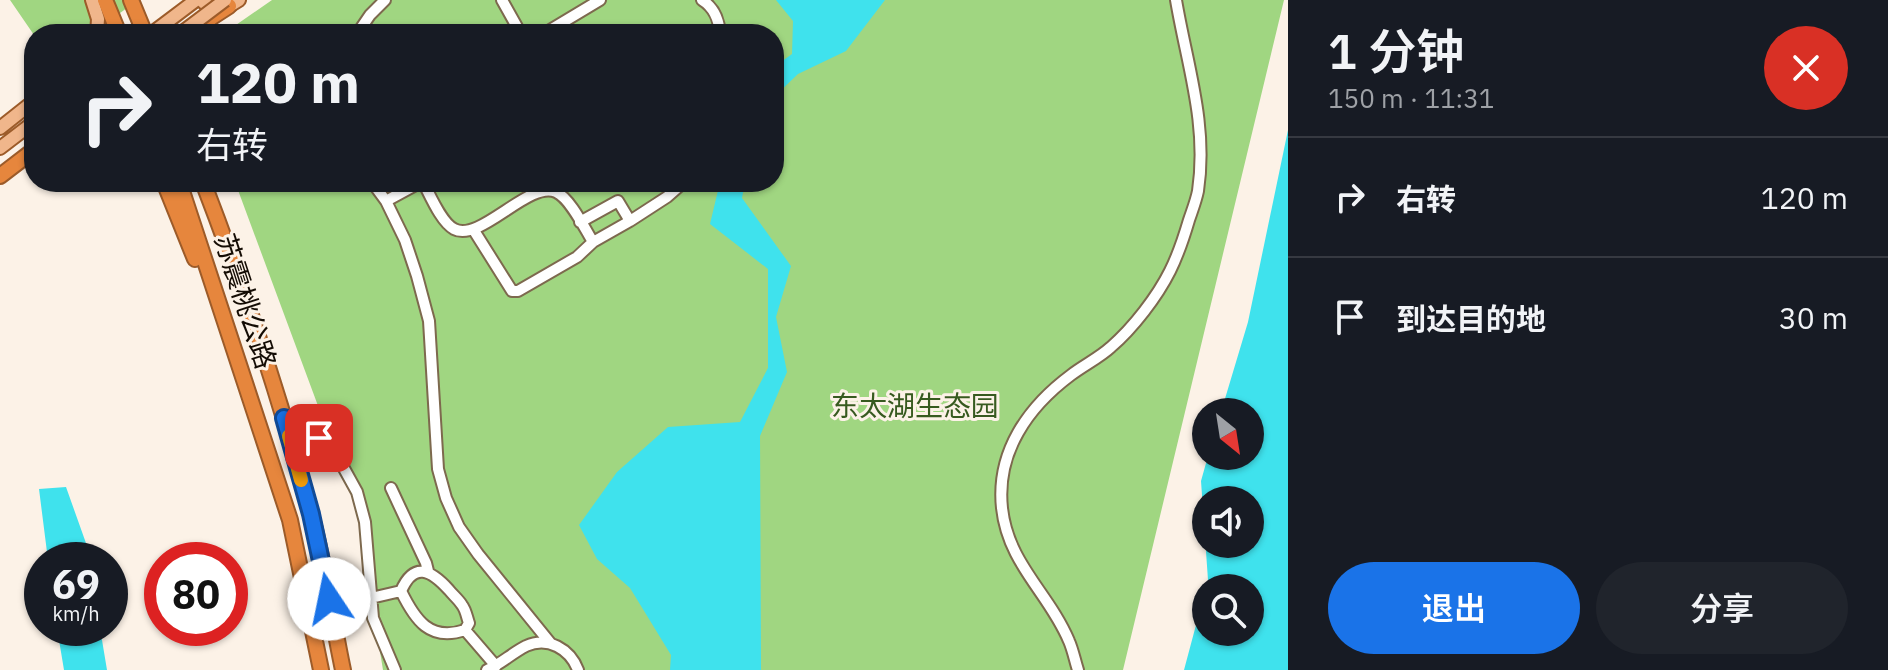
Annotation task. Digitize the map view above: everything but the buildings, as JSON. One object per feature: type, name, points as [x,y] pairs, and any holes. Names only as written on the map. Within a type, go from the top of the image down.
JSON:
[{"type":"highway","points":[[105,0],[114,24]]},
{"type":"highway","points":[[132,0],[141,24]]},
{"type":"highway","points":[[205,24],[231,2]]},
{"type":"highway","points":[[0,176],[24,158]]},
{"type":"highway","points":[[168,192],[239,364]]},
{"type":"highway","name":"苏震桃公路","points":[[182,192],[290,520],[321,670]]},
{"type":"highway","name":"苏震桃公路","points":[[207,192],[250,311],[284,418],[311,514],[343,670]]},
{"type":"highway","points":[[217,192],[238,253],[250,311]]},
{"type":"main road","points":[[92,0],[98,24]]},
{"type":"main road","points":[[98,0],[112,24]]},
{"type":"main road","points":[[165,24],[199,0],[211,8],[220,9],[231,2]]},
{"type":"main road","points":[[196,24],[231,2]]},
{"type":"main road","points":[[0,128],[24,109]]},
{"type":"main road","points":[[0,148],[24,130]]},
{"type":"main road","points":[[0,167],[24,149]]},
{"type":"street","points":[[364,24],[385,0]]},
{"type":"street","points":[[502,0],[515,24]]},
{"type":"street","points":[[560,24],[600,0]]},
{"type":"street","points":[[702,0],[713,11],[719,24]]},
{"type":"street","points":[[1078,670],[1070,641],[1008,540],[1001,506],[1002,476],[1012,440],[1031,410],[1069,376],[1111,347],[1145,310],[1170,271],[1185,233],[1197,194],[1201,153],[1198,104],[1176,0]]},
{"type":"street","points":[[379,192],[405,240],[429,321],[438,469],[446,498],[459,527],[478,554],[551,644]]},
{"type":"street","points":[[386,201],[403,192]]},
{"type":"street","points":[[428,192],[445,222],[455,230],[465,232],[540,192]]},
{"type":"street","points":[[555,192],[568,202],[593,242]]},
{"type":"street","points":[[473,229],[512,291],[518,291],[577,257],[593,242],[673,192]]},
{"type":"street","points":[[580,222],[618,201],[630,221]]},
{"type":"street","points":[[284,418],[319,438],[341,463],[357,492],[365,522],[373,618],[396,668]]},
{"type":"street","points":[[391,488],[428,571],[463,605],[469,623],[465,630],[439,634],[426,628],[407,603],[401,591],[406,578],[428,571]]},
{"type":"street","points":[[371,598],[401,591]]},
{"type":"street","points":[[465,630],[496,669],[526,646],[538,643],[562,648],[578,670]]},
{"type":"green space","points":[[10,0],[138,0],[105,24],[26,24]]},
{"type":"green space","name":"东太湖生态园","points":[[272,0],[1284,0],[1123,670],[383,670],[357,511],[239,192],[784,192],[784,24],[237,24]]},
{"type":"water","points":[[776,0],[885,0],[846,51],[798,74],[784,87],[784,60],[792,54],[793,21]]},
{"type":"water","points":[[1288,130],[1288,670],[1184,670],[1192,640],[1192,646],[1264,646],[1264,574],[1208,574],[1206,558],[1264,558],[1264,486],[1201,486],[1204,470],[1264,470],[1264,398],[1225,398],[1248,322]]},
{"type":"water","points":[[718,192],[743,192],[742,198],[791,266],[776,317],[787,372],[760,436],[761,670],[670,670],[671,655],[630,588],[597,559],[579,525],[617,472],[668,427],[740,422],[768,368],[768,269],[710,224]]},
{"type":"water","points":[[66,487],[86,542],[46,542],[39,489]]},
{"type":"water","points":[[60,646],[103,646],[107,670],[64,670]]},
{"type":"slow traffic","points":[[289,436],[301,480]]},
{"type":"route","points":[[319,438],[284,418],[311,514],[329,599]]}]
